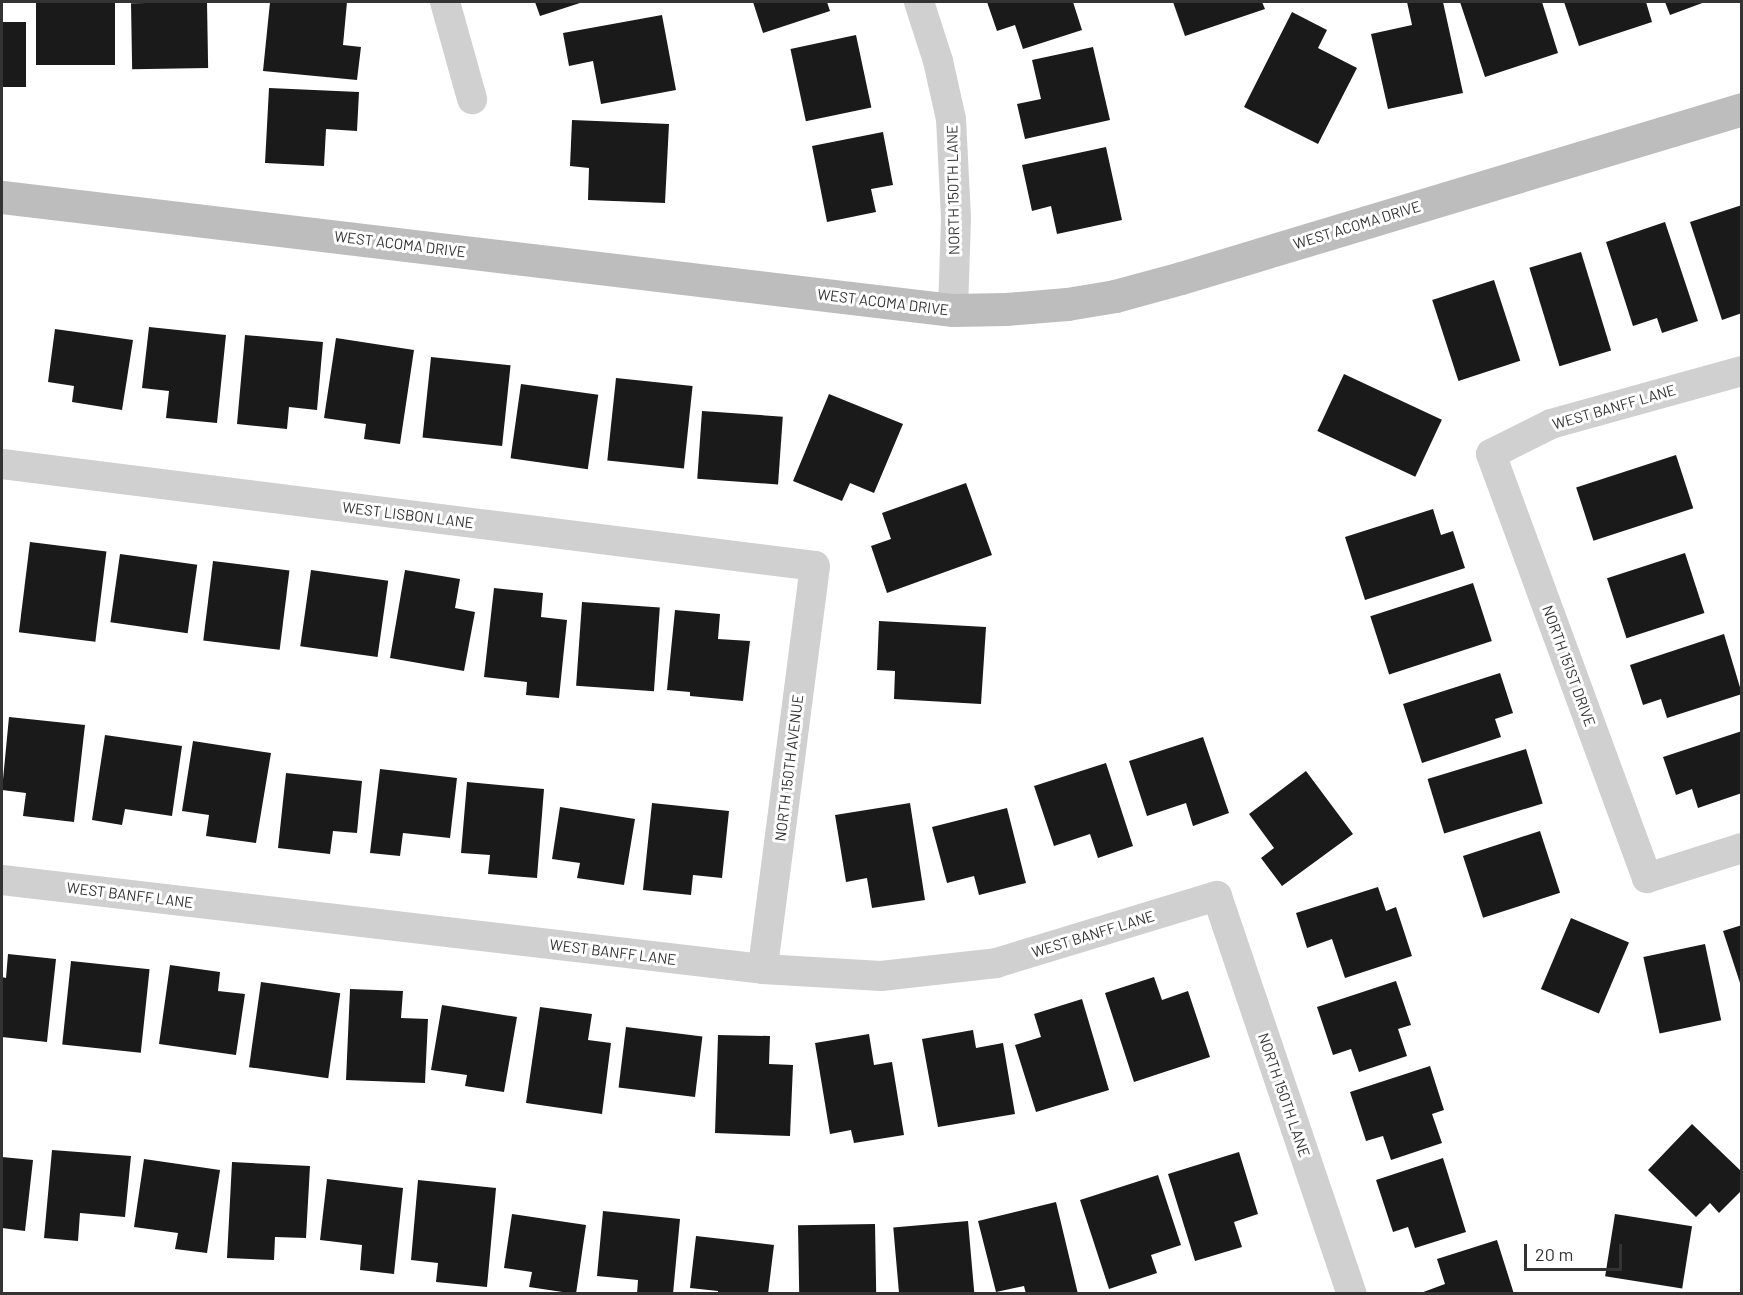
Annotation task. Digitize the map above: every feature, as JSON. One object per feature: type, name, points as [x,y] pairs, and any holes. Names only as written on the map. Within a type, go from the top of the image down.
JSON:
[{"type":"street","points":[[445,2],[472,99]]},
{"type":"street","name":"NORTH 150TH LANE","points":[[919,2],[939,61],[951,119],[956,219],[953,310]]},
{"type":"street","name":"WEST ACOMA DRIVE","points":[[2,201],[953,310],[1068,304],[1115,296],[1742,109]]},
{"type":"street","name":"WEST BANFF LANE","points":[[1491,453],[1551,424],[1742,370]]},
{"type":"street","name":"NORTH 151ST DRIVE","points":[[1491,453],[1647,878],[1742,848]]},
{"type":"street","name":"WEST LISBON LANE","points":[[2,464],[815,566]]},
{"type":"street","name":"NORTH 150TH AVENUE","points":[[763,969],[815,566]]},
{"type":"street","name":"WEST BANFF LANE","points":[[2,880],[763,969],[881,976],[996,963],[1217,896]]},
{"type":"street","name":"NORTH 150TH LANE","points":[[1217,896],[1341,1291]]},
{"type":"building","points":[[36,2],[115,2],[115,65],[36,65]]},
{"type":"building","points":[[207,2],[208,68],[132,69],[131,3]]},
{"type":"building","points":[[270,2],[347,2],[343,45],[361,47],[357,80],[263,71]]},
{"type":"building","points":[[535,2],[583,2],[540,16]]},
{"type":"building","points":[[753,2],[827,2],[830,11],[763,33]]},
{"type":"building","points":[[987,2],[1073,2],[1082,30],[1023,49],[1015,25],[997,31]]},
{"type":"building","points":[[1173,2],[1262,2],[1265,9],[1185,36]]},
{"type":"building","points":[[1407,2],[1443,2],[1463,93],[1388,109],[1371,34],[1412,25]]},
{"type":"building","points":[[1460,2],[1542,2],[1558,53],[1485,77]]},
{"type":"building","points":[[1564,2],[1646,2],[1652,22],[1579,46]]},
{"type":"building","points":[[1665,2],[1705,2],[1670,15]]},
{"type":"building","points":[[1292,12],[1327,30],[1318,48],[1357,68],[1318,144],[1244,107]]},
{"type":"building","points":[[662,15],[676,90],[601,104],[593,61],[569,66],[563,33]]},
{"type":"building","points":[[2,22],[26,22],[26,87],[2,87]]},
{"type":"building","points":[[856,35],[871,107],[806,121],[790,49]]},
{"type":"building","points":[[1093,47],[1110,120],[1025,139],[1017,104],[1041,99],[1032,60]]},
{"type":"building","points":[[269,88],[359,92],[357,131],[326,129],[324,166],[265,163]]},
{"type":"building","points":[[572,120],[669,124],[665,203],[588,200],[589,168],[570,166]]},
{"type":"building","points":[[883,132],[893,185],[871,189],[876,212],[827,222],[812,146]]},
{"type":"building","points":[[1106,147],[1122,220],[1057,234],[1051,206],[1032,211],[1022,165]]},
{"type":"building","points":[[1742,205],[1742,313],[1722,320],[1690,222]]},
{"type":"building","points":[[1665,222],[1698,321],[1662,333],[1657,318],[1633,326],[1606,242]]},
{"type":"building","points":[[1581,252],[1611,350],[1559,366],[1529,268]]},
{"type":"building","points":[[1494,280],[1520,361],[1458,381],[1432,300]]},
{"type":"building","points":[[149,327],[226,335],[217,423],[166,418],[169,391],[142,388]]},
{"type":"building","points":[[55,329],[133,340],[122,410],[72,402],[74,386],[48,382]]},
{"type":"building","points":[[245,335],[323,342],[317,410],[289,407],[287,429],[237,424]]},
{"type":"building","points":[[336,338],[414,350],[400,444],[364,439],[366,424],[324,418]]},
{"type":"building","points":[[431,357],[511,365],[502,446],[423,438]]},
{"type":"building","points":[[1344,374],[1442,420],[1415,477],[1317,431]]},
{"type":"building","points":[[616,378],[693,386],[684,469],[607,461]]},
{"type":"building","points":[[521,384],[598,395],[588,469],[511,458]]},
{"type":"building","points":[[829,394],[903,424],[874,493],[850,483],[842,501],[793,481]]},
{"type":"building","points":[[702,411],[783,417],[778,484],[697,479]]},
{"type":"building","points":[[1676,455],[1693,508],[1593,541],[1576,487]]},
{"type":"building","points":[[966,483],[992,555],[887,593],[871,546],[891,539],[882,513]]},
{"type":"building","points":[[1433,509],[1441,535],[1453,531],[1465,568],[1365,600],[1345,537]]},
{"type":"building","points":[[30,542],[106,551],[95,642],[19,632]]},
{"type":"building","points":[[1685,553],[1704,613],[1626,638],[1607,578]]},
{"type":"building","points":[[120,554],[197,565],[188,633],[110,622]]},
{"type":"building","points":[[213,561],[289,570],[280,650],[203,640]]},
{"type":"building","points":[[311,570],[388,581],[378,657],[300,646]]},
{"type":"building","points":[[405,570],[460,579],[455,608],[475,612],[464,671],[390,658]]},
{"type":"building","points":[[1473,583],[1492,641],[1389,674],[1370,616]]},
{"type":"building","points":[[494,588],[543,593],[541,617],[567,620],[559,698],[526,695],[527,682],[484,677]]},
{"type":"building","points":[[582,602],[660,607],[654,691],[576,686]]},
{"type":"building","points":[[675,610],[720,614],[718,639],[750,641],[743,701],[690,696],[690,692],[667,690]]},
{"type":"building","points":[[879,621],[986,627],[981,704],[894,699],[895,671],[877,670]]},
{"type":"building","points":[[1724,634],[1742,694],[1667,718],[1661,699],[1643,705],[1630,665]]},
{"type":"building","points":[[1500,673],[1513,713],[1495,719],[1501,737],[1422,763],[1403,704]]},
{"type":"building","points":[[9,717],[85,725],[74,822],[23,816],[26,793],[2,790]]},
{"type":"building","points":[[1742,731],[1742,793],[1698,808],[1692,789],[1676,795],[1663,757]]},
{"type":"building","points":[[105,735],[182,746],[172,816],[125,809],[122,825],[92,820]]},
{"type":"building","points":[[1203,737],[1229,813],[1193,826],[1186,803],[1147,816],[1129,761]]},
{"type":"building","points":[[193,741],[271,753],[256,843],[206,836],[209,815],[182,811]]},
{"type":"building","points":[[1526,749],[1543,804],[1444,834],[1428,779]]},
{"type":"building","points":[[1106,763],[1133,846],[1098,858],[1090,834],[1054,846],[1034,786]]},
{"type":"building","points":[[380,769],[457,778],[450,838],[403,833],[400,856],[370,853]]},
{"type":"building","points":[[1306,771],[1353,834],[1282,886],[1261,858],[1274,848],[1249,814]]},
{"type":"building","points":[[286,773],[362,781],[357,833],[333,831],[330,854],[278,848]]},
{"type":"building","points":[[467,782],[544,789],[537,878],[488,874],[490,855],[461,853]]},
{"type":"building","points":[[652,803],[729,811],[722,878],[693,875],[691,895],[643,890]]},
{"type":"building","points":[[910,803],[925,900],[872,908],[867,878],[846,882],[835,815]]},
{"type":"building","points":[[560,807],[635,819],[624,885],[577,878],[580,863],[552,859]]},
{"type":"building","points":[[1007,808],[1026,883],[979,895],[974,876],[947,883],[932,827]]},
{"type":"building","points":[[1540,831],[1560,893],[1483,918],[1463,856]]},
{"type":"building","points":[[1378,887],[1386,911],[1396,907],[1412,956],[1345,978],[1332,939],[1307,948],[1296,913]]},
{"type":"building","points":[[1571,918],[1629,943],[1599,1013],[1541,989]]},
{"type":"building","points":[[1742,925],[1742,986],[1741,986],[1723,931]]},
{"type":"building","points":[[1705,944],[1721,1020],[1660,1033],[1643,957]]},
{"type":"building","points":[[8,954],[56,959],[47,1042],[2,1037],[2,977],[6,978]]},
{"type":"building","points":[[71,961],[150,969],[141,1053],[62,1045]]},
{"type":"building","points":[[170,965],[220,972],[218,991],[245,994],[236,1055],[159,1044]]},
{"type":"building","points":[[1154,977],[1162,1000],[1188,991],[1210,1057],[1134,1082],[1105,993]]},
{"type":"building","points":[[1396,981],[1411,1025],[1398,1029],[1407,1056],[1359,1072],[1351,1049],[1333,1055],[1317,1007]]},
{"type":"building","points":[[261,982],[340,993],[328,1078],[249,1067]]},
{"type":"building","points":[[350,989],[403,991],[401,1018],[428,1019],[425,1083],[346,1080]]},
{"type":"building","points":[[1082,999],[1109,1090],[1036,1112],[1015,1045],[1041,1037],[1034,1014]]},
{"type":"building","points":[[442,1005],[517,1017],[504,1092],[465,1086],[467,1075],[431,1070]]},
{"type":"building","points":[[540,1007],[592,1014],[588,1040],[611,1043],[602,1114],[526,1103]]},
{"type":"building","points":[[626,1027],[702,1036],[695,1097],[619,1088]]},
{"type":"building","points":[[973,1030],[976,1048],[1003,1043],[1015,1114],[938,1127],[922,1039]]},
{"type":"building","points":[[869,1034],[874,1065],[892,1062],[904,1135],[854,1143],[851,1130],[830,1134],[815,1043]]},
{"type":"building","points":[[718,1035],[770,1036],[769,1064],[793,1065],[790,1136],[715,1133]]},
{"type":"building","points":[[1430,1066],[1444,1110],[1432,1114],[1442,1143],[1391,1160],[1383,1136],[1366,1141],[1350,1092]]},
{"type":"building","points":[[1692,1124],[1742,1172],[1742,1190],[1719,1213],[1710,1203],[1696,1217],[1648,1170]]},
{"type":"building","points":[[52,1150],[131,1156],[125,1217],[80,1213],[78,1241],[44,1238]]},
{"type":"building","points":[[1239,1152],[1258,1214],[1234,1222],[1242,1247],[1195,1261],[1168,1174]]},
{"type":"building","points":[[2,1157],[33,1160],[25,1231],[2,1228]]},
{"type":"building","points":[[1443,1158],[1466,1232],[1415,1248],[1408,1227],[1393,1232],[1376,1180]]},
{"type":"building","points":[[144,1159],[220,1170],[207,1253],[175,1249],[178,1233],[134,1227]]},
{"type":"building","points":[[232,1162],[310,1166],[306,1238],[275,1237],[274,1260],[227,1258]]},
{"type":"building","points":[[1158,1175],[1181,1245],[1151,1255],[1157,1273],[1109,1289],[1080,1200]]},
{"type":"building","points":[[327,1179],[403,1188],[394,1274],[360,1270],[362,1245],[320,1240]]},
{"type":"building","points":[[418,1180],[496,1188],[487,1287],[436,1282],[438,1263],[411,1260]]},
{"type":"building","points":[[1056,1202],[1078,1294],[1026,1294],[1024,1286],[996,1292],[978,1221]]},
{"type":"building","points":[[603,1211],[680,1219],[673,1294],[637,1294],[638,1280],[597,1276]]},
{"type":"building","points":[[512,1214],[586,1225],[576,1294],[529,1287],[532,1272],[504,1268]]},
{"type":"building","points":[[1615,1214],[1692,1226],[1682,1288],[1605,1276]]},
{"type":"building","points":[[968,1221],[974,1294],[899,1294],[893,1228]]},
{"type":"building","points":[[875,1224],[876,1294],[799,1294],[798,1225]]},
{"type":"building","points":[[696,1236],[774,1245],[768,1294],[718,1294],[718,1291],[690,1288]]},
{"type":"building","points":[[1497,1240],[1514,1294],[1418,1294],[1445,1284],[1437,1259]]}]
